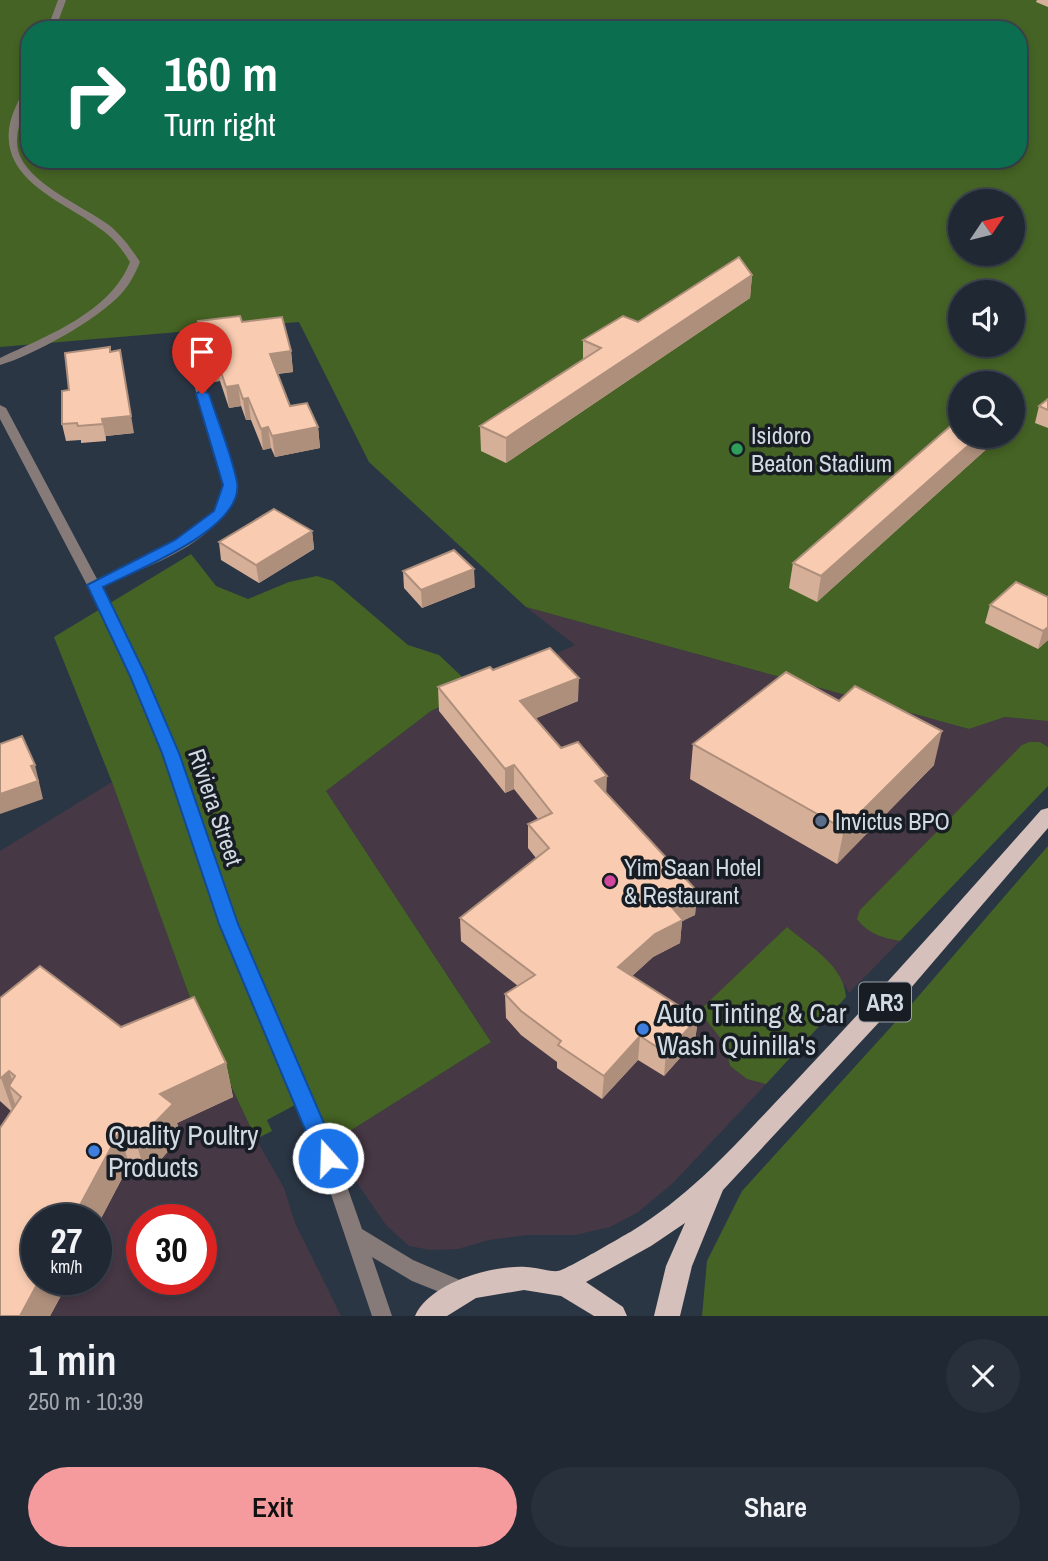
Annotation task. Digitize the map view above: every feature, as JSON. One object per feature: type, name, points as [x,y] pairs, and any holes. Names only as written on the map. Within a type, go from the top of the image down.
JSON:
[{"type":"main road","name":"AR3","points":[[560,1283],[642,1238],[679,1213],[715,1182],[902,983],[1048,816]]},
{"type":"main road","name":"AR3","points":[[667,1316],[688,1240],[715,1182]]},
{"type":"main road","points":[[428,1316],[462,1291],[494,1280],[527,1277],[560,1283],[591,1298],[614,1316]]},
{"type":"street","points":[[54,21],[62,0]]},
{"type":"street","points":[[21,109],[13,131],[15,159],[21,165]]},
{"type":"street","points":[[0,362],[47,339],[103,304],[128,282],[135,262],[123,241],[37,181],[24,168]]},
{"type":"street","points":[[94,585],[154,557],[207,525],[220,513],[227,499],[230,485],[188,348]]},
{"type":"street","name":"Riviera Street","points":[[0,408],[94,585],[171,753],[229,924],[319,1132],[382,1316]]},
{"type":"street","points":[[355,1236],[398,1265],[427,1280],[462,1291]]},
{"type":"shaded area","points":[[526,607],[969,729],[1005,717],[1048,721],[1048,747],[1040,742],[1029,742],[881,937],[900,941],[849,993],[845,985],[699,1011],[725,1044],[730,1066],[748,1079],[766,1084],[673,1183],[637,1213],[610,1227],[575,1235],[527,1235],[489,1240],[458,1249],[430,1250],[409,1246],[386,1225],[353,1177],[334,1141],[491,1042],[326,791],[431,711],[575,645]]},
{"type":"shaded area","name":"Quality Poultry Products","points":[[112,782],[192,1003],[256,1139],[284,1188],[295,1223],[341,1316],[0,1316],[0,851]]},
{"type":"green space","points":[[0,0],[1048,0],[1048,721],[1005,717],[969,729],[526,607],[369,462],[299,322],[0,347]]},
{"type":"green space","points":[[191,554],[216,586],[248,599],[289,582],[317,576],[333,581],[408,645],[439,655],[476,690],[431,711],[326,791],[491,1042],[334,1141],[310,1097],[267,1120],[272,1131],[256,1139],[192,1003],[112,782],[54,637]]},
{"type":"green space","points":[[1040,742],[1048,747],[1048,786],[900,941],[882,937],[866,928],[857,919],[860,910],[1022,745]]},
{"type":"green space","points":[[1048,846],[1048,1316],[702,1316],[707,1261],[742,1191],[910,1006]]},
{"type":"green space","points":[[787,927],[832,966],[844,986],[846,997],[766,1084],[747,1079],[730,1066],[725,1044],[699,1011]]},
{"type":"building","points":[[739,257],[752,275],[506,438],[480,426],[601,348],[583,340],[623,316],[638,322]]},
{"type":"building","points":[[240,316],[242,322],[282,317],[291,351],[270,354],[290,406],[307,403],[318,427],[272,436],[268,427],[261,429],[248,398],[243,399],[238,385],[226,387],[217,360],[207,361],[198,321]]},
{"type":"building","points":[[110,347],[110,352],[120,350],[131,416],[102,419],[103,424],[62,424],[62,391],[69,390],[65,353]]},
{"type":"building","points":[[1048,399],[1048,410],[1039,406]]},
{"type":"building","points":[[948,428],[948,448],[965,448],[821,576],[793,563]]},
{"type":"building","points":[[274,509],[312,531],[256,565],[219,542]]},
{"type":"building","points":[[454,550],[474,569],[421,590],[403,571]]},
{"type":"building","points":[[1016,582],[1048,597],[1048,627],[1043,631],[990,605]]},
{"type":"building","points":[[550,648],[579,678],[520,701],[561,748],[578,742],[607,776],[595,781],[697,891],[670,905],[683,920],[655,934],[618,967],[698,1018],[666,1053],[640,1036],[604,1076],[558,1045],[561,1041],[521,1011],[505,994],[535,975],[460,918],[549,848],[528,824],[552,813],[514,765],[505,769],[438,687]]},
{"type":"building","name":"Invictus BPO","points":[[786,672],[839,701],[855,686],[942,731],[844,829],[693,744]]},
{"type":"building","points":[[22,736],[35,765],[31,766],[38,781],[0,794],[0,744]]},
{"type":"building","name":"Quality Poultry Products","points":[[40,966],[121,1027],[194,997],[226,1063],[160,1094],[173,1104],[136,1142],[120,1131],[81,1204],[21,1204],[21,1295],[31,1295],[20,1316],[0,1316],[0,1128],[21,1097],[9,1086],[15,1076],[9,1071],[0,1078],[0,998]]},
{"type":"place","name":"Isidoro Beaton Stadium","points":[[737,449]]},
{"type":"place","name":"Invictus BPO","points":[[821,821]]},
{"type":"place","name":"Yim Saan Hotel & Restaurant","points":[[610,881]]},
{"type":"place","name":"Auto Tinting & Car Wash Quinilla's","points":[[643,1029]]},
{"type":"place","name":"Quality Poultry Products","points":[[94,1151]]},
{"type":"route","points":[[202,394],[230,485],[220,513],[180,543],[94,585],[171,753],[229,924],[328,1158]]}]
